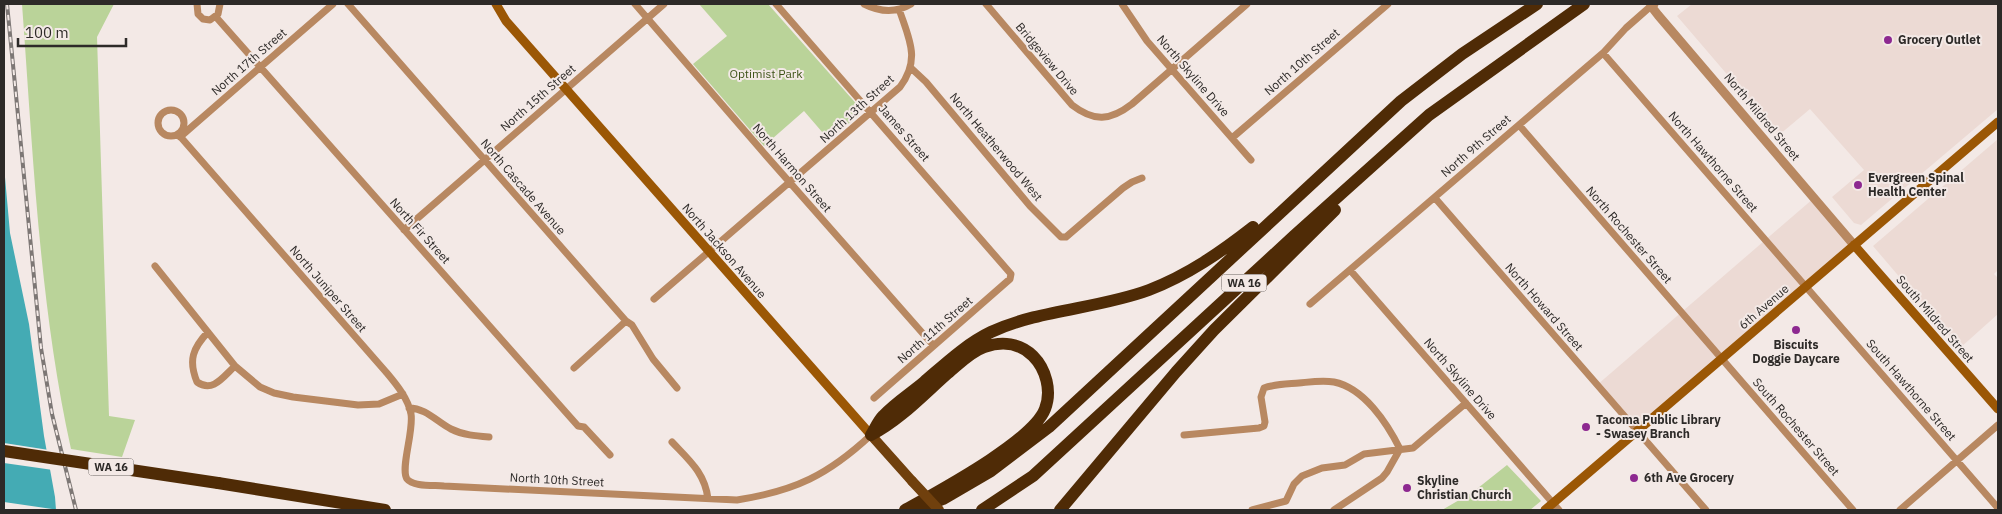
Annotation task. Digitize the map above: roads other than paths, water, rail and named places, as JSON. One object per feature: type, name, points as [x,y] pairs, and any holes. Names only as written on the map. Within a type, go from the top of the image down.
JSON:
[{"type":"highway","name":"WA 16","points":[[915,510],[943,499],[991,472],[1049,427],[1401,101],[1462,54],[1537,4]]},
{"type":"highway","name":"WA 16","points":[[982,510],[1034,476],[1416,126],[1457,93],[1584,4]]},
{"type":"highway","points":[[1060,510],[1176,372],[1243,299],[1406,141],[1509,58]]},
{"type":"highway","points":[[871,435],[882,417],[973,342],[1010,324],[1122,299],[1177,278],[1222,251],[1313,182]]},
{"type":"highway","points":[[871,435],[887,427],[965,358],[981,348],[997,343],[1015,345],[1030,353],[1042,365],[1048,387],[1046,408],[1039,420],[978,468],[905,510]]},
{"type":"highway","name":"WA 16","points":[[4,451],[385,510]]},
{"type":"main road","name":"North Jackson Avenue","points":[[496,4],[506,21],[939,510]]},
{"type":"main road","name":"6th Avenue","points":[[1545,510],[1556,507],[1637,431],[1998,122]]},
{"type":"main road","name":"South Mildred Street","points":[[1854,245],[1998,409]]},
{"type":"street","name":"North Fir Street","points":[[197,4],[197,11],[200,17],[207,20],[216,17],[578,426],[584,427],[610,455]]},
{"type":"street","points":[[216,17],[220,11],[220,4]]},
{"type":"street","name":"North 17th Street","points":[[179,136],[333,4]]},
{"type":"street","name":"North Cascade Avenue","points":[[348,4],[632,326],[653,359],[677,388]]},
{"type":"street","name":"North Harmon Street","points":[[635,4],[934,345]]},
{"type":"street","name":"North 15th Street","points":[[404,230],[664,4]]},
{"type":"street","name":"James Street","points":[[776,4],[1008,269],[1012,275],[1010,278]]},
{"type":"street","points":[[864,4],[883,10],[899,9],[911,4]]},
{"type":"street","name":"Bridgeview Drive","points":[[986,4],[1072,105],[1087,115],[1108,117],[1123,111],[1171,69]]},
{"type":"street","name":"North Skyline Drive","points":[[1122,4],[1147,41],[1252,160]]},
{"type":"street","points":[[1171,69],[1247,4]]},
{"type":"street","name":"North 10th Street","points":[[1232,138],[1388,4]]},
{"type":"street","name":"North 9th Street","points":[[1310,304],[1603,53],[1626,28],[1653,5]]},
{"type":"street","name":"North Mildred Street","points":[[1653,5],[1854,245]]},
{"type":"street","points":[[899,9],[911,46],[911,68]]},
{"type":"street","name":"North Hawthorne Street","points":[[1603,53],[1806,287]]},
{"type":"street","name":"North 13th Street","points":[[654,299],[900,87],[911,68]]},
{"type":"street","name":"North Heatherwood West","points":[[911,68],[921,76],[1030,206],[1061,237],[1066,237],[1124,188],[1142,178]]},
{"type":"street","name":"North Rochester Street","points":[[1519,125],[1722,359]]},
{"type":"street","name":"North Juniper Street","points":[[179,136],[386,372],[402,394],[410,408],[412,424],[405,468],[407,479]]},
{"type":"street","name":"North Howard Street","points":[[1435,198],[1706,510]]},
{"type":"street","points":[[155,266],[235,366],[260,387],[274,393],[293,397],[365,406],[384,403],[402,394]]},
{"type":"street","name":"North Skyline Drive","points":[[1350,270],[1556,507]]},
{"type":"street","name":"North 11th Street","points":[[874,398],[1010,278]]},
{"type":"street","name":"South Hawthorne Street","points":[[1806,287],[1998,508]]},
{"type":"street","points":[[574,368],[626,321]]},
{"type":"street","points":[[208,332],[194,348],[193,366],[197,382],[206,387],[211,387],[235,366]]},
{"type":"street","name":"South Rochester Street","points":[[1722,359],[1853,510]]},
{"type":"street","points":[[1184,435],[1260,428],[1264,426],[1265,422],[1261,398],[1264,388],[1328,381],[1342,384],[1362,397],[1393,434],[1400,449]]},
{"type":"street","points":[[1252,510],[1286,501],[1295,482],[1313,470],[1345,465],[1364,454],[1413,448],[1466,403]]},
{"type":"street","points":[[410,408],[420,409],[460,433],[489,437]]},
{"type":"street","points":[[1900,510],[1998,425]]},
{"type":"street","name":"North 10th Street","points":[[407,479],[415,483],[444,486],[737,500],[764,496],[801,484],[831,468],[848,456],[871,435]]},
{"type":"street","points":[[672,442],[700,472],[706,485],[708,499]]},
{"type":"street","points":[[1334,510],[1382,478],[1388,472],[1400,449]]},
{"type":"water","points":[[4,166],[10,233],[29,324],[56,510],[4,510]]},
{"type":"railway","points":[[7,4],[41,348],[52,414],[76,510]]},
{"type":"place","name":"Grocery Outlet","points":[[1888,40]]},
{"type":"place","name":"Evergreen Spinal Health Center","points":[[1858,185]]},
{"type":"place","name":"Biscuits Doggie Daycare","points":[[1796,330]]},
{"type":"place","name":"Tacoma Public Library - Swasey Branch","points":[[1586,427]]},
{"type":"place","name":"6th Ave Grocery","points":[[1634,478]]},
{"type":"place","name":"Skyline Christian Church","points":[[1407,488]]},
{"type":"park label","name":"Optimist Park","points":[[766,74]]}]
